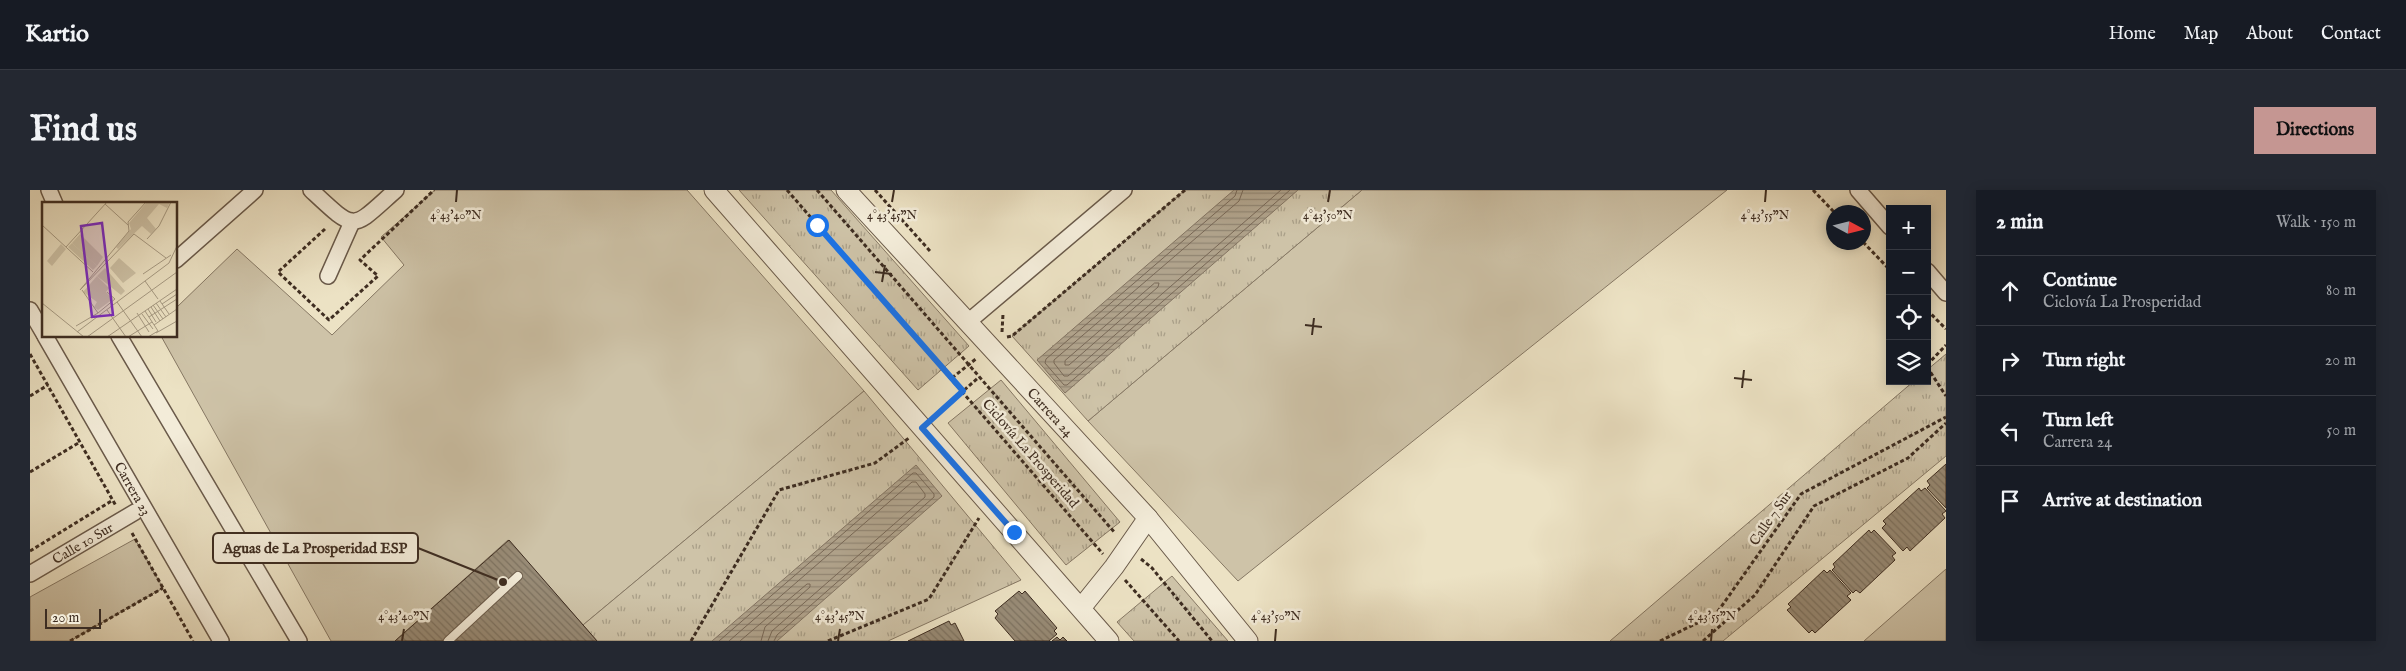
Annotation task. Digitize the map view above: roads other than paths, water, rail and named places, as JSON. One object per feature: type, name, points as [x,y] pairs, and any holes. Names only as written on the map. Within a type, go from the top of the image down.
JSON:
[{"type":"street","points":[[49,190],[54,202]]},
{"type":"street","points":[[178,258],[254,190]]},
{"type":"street","points":[[311,190],[343,220],[352,222],[363,220],[373,213],[396,190]]},
{"type":"street","points":[[714,190],[1110,641]]},
{"type":"street","name":"Carrera 24","points":[[846,190],[1148,518],[1248,641]]},
{"type":"street","points":[[968,322],[1124,190]]},
{"type":"street","points":[[1858,190],[1886,222]]},
{"type":"street","points":[[328,276],[352,222]]},
{"type":"street","points":[[1931,276],[1946,293]]},
{"type":"street","name":"Carrera 23","points":[[30,310],[42,331]]},
{"type":"street","name":"Carrera 23","points":[[46,338],[221,641]]},
{"type":"street","points":[[120,338],[299,641]]},
{"type":"street","name":"Calle 10 Sur","points":[[30,574],[129,516]]},
{"type":"street","points":[[1081,608],[1114,567],[1148,518]]},
{"type":"lane","points":[[448,641],[518,576]]},
{"type":"water","points":[[1234,190],[1298,190],[1065,393],[1037,360]]},
{"type":"water","points":[[916,465],[942,496],[777,641],[712,641]]},
{"type":"place","name":"Aguas de La Prosperidad ESP","points":[[503,582]]}]
